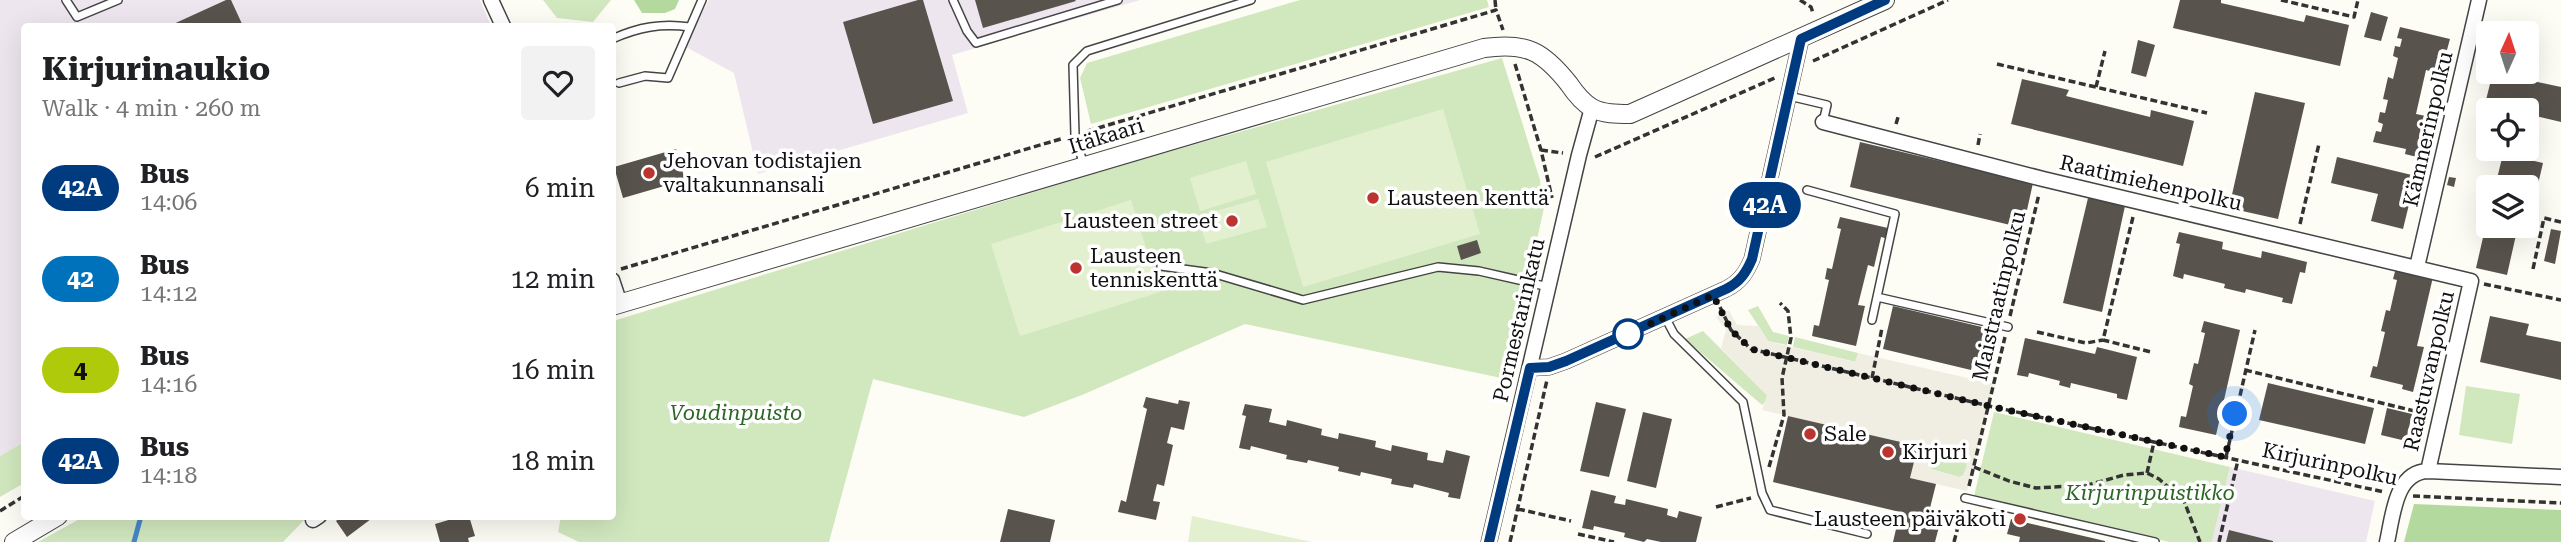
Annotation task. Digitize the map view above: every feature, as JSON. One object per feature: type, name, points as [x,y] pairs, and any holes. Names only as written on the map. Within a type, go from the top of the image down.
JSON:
[{"type":"street","points":[[491,0],[502,23]]},
{"type":"street","points":[[1592,108],[1618,114],[1638,112],[1885,0]]},
{"type":"street","name":"Kämnerinpolku","points":[[2417,267],[2479,0]]},
{"type":"street","points":[[1530,368],[1549,367],[1566,361],[1713,295],[1735,284],[1745,274],[1752,259],[1801,39]]},
{"type":"street","name":"Itäkaari","points":[[616,305],[1484,48],[1508,44],[1522,47],[1548,60],[1579,98],[1592,108]]},
{"type":"street","name":"Pormestarinkatu","points":[[1489,542],[1578,155],[1592,108]]},
{"type":"street","name":"Raatimiehenpolku","points":[[1823,122],[2471,281]]},
{"type":"street","name":"Raastuvanpolku","points":[[2421,472],[2440,417],[2471,281]]},
{"type":"street","points":[[2387,542],[2404,484],[2421,472],[2561,477]]},
{"type":"street","points":[[14,542],[51,520]]},
{"type":"lane","points":[[66,0],[77,17],[118,0]]},
{"type":"lane","points":[[619,83],[645,76],[668,78],[702,0]]},
{"type":"lane","points":[[953,0],[967,31],[976,43],[1118,0]]},
{"type":"lane","points":[[1084,166],[1075,135],[1072,81],[1073,65],[1087,51],[1251,0]]},
{"type":"lane","points":[[616,38],[653,25],[690,27]]},
{"type":"lane","points":[[1789,96],[1827,105],[1823,122]]},
{"type":"lane","points":[[1807,191],[1895,214],[1872,320]]},
{"type":"lane","points":[[1161,266],[1212,272],[1303,299],[1438,267],[1479,271],[1549,287]]},
{"type":"lane","points":[[1877,297],[2008,327]]},
{"type":"lane","points":[[1665,317],[1674,334],[1743,402],[1762,493],[1770,510],[1867,534]]},
{"type":"lane","points":[[1965,498],[2155,542]]},
{"type":"path","points":[[1495,0],[1496,10]]},
{"type":"path","points":[[1598,157],[1948,0]]},
{"type":"path","points":[[2281,0],[2354,17],[2358,0]]},
{"type":"path","points":[[2096,87],[2105,51]]},
{"type":"path","points":[[1513,60],[1541,150],[1552,196],[1549,208]]},
{"type":"path","points":[[1997,64],[2207,113]]},
{"type":"path","points":[[2297,239],[2319,144]]},
{"type":"path","name":"Maistraatinpolku","points":[[1954,542],[2043,178]]},
{"type":"path","points":[[2103,340],[2137,201]]},
{"type":"path","points":[[2533,269],[2544,218],[2561,222]]},
{"type":"path","points":[[2471,281],[2561,300]]},
{"type":"path","name":"Kirjurinpolku","points":[[1713,295],[1731,330],[1751,349],[1989,406],[2399,495],[2561,503]]},
{"type":"path","points":[[1716,507],[1757,497],[1762,493],[1784,415],[1782,378],[1792,332],[1788,311],[1780,303]]},
{"type":"path","points":[[1872,320],[1883,322],[1872,378]]},
{"type":"path","points":[[2225,457],[2255,330]]},
{"type":"path","points":[[2037,332],[2086,343],[2103,340],[2151,352]]},
{"type":"path","points":[[2245,370],[2440,417]]},
{"type":"path","points":[[1510,542],[1545,394]]},
{"type":"path","points":[[2147,473],[2154,442]]},
{"type":"path","points":[[2219,542],[2238,460]]},
{"type":"path","points":[[1974,467],[2036,488],[2088,485],[2124,475],[2147,473],[2159,479],[2184,501],[2200,542]]},
{"type":"path","points":[[0,511],[21,498]]},
{"type":"path","points":[[1518,509],[1571,521]]},
{"type":"path","points":[[1578,534],[1614,542]]},
{"type":"shaded area","points":[[0,0],[480,0],[490,23],[21,23],[21,444],[0,456]]},
{"type":"shaded area","points":[[709,0],[1140,0],[952,55],[968,113],[758,174],[734,73],[684,46]]},
{"type":"shaded area","points":[[1729,310],[1737,325],[1759,326],[1768,341],[1855,362],[1858,353],[1994,384],[1967,491],[1910,478],[1917,446],[1762,410],[1767,395],[1721,348],[1726,330],[1716,317]],"holes":[[[1938,452],[1964,459],[1967,466],[1963,477],[1931,469],[1932,457]]]},
{"type":"shaded area","points":[[2230,467],[2375,501],[2366,542],[2212,542]]},
{"type":"green space","points":[[543,0],[611,0],[593,22],[557,18]]},
{"type":"green space","points":[[634,0],[679,0],[675,9],[665,13],[642,13]]},
{"type":"green space","points":[[1300,0],[1487,0],[1489,7],[1091,124],[1080,78],[1087,63]]},
{"type":"green space","name":"Voudinpuisto","points":[[1502,58],[1540,180],[1544,208],[1506,379],[1245,324],[1082,395],[1024,417],[873,379],[829,542],[579,542],[558,532],[560,520],[616,520],[616,320],[1125,164]]},
{"type":"green space","name":"Lausteen kenttä","points":[[1443,109],[1480,234],[1303,287],[1266,162]]},
{"type":"green space","points":[[1246,161],[1256,194],[1200,211],[1190,178]]},
{"type":"green space","name":"Lausteen street","points":[[1258,199],[1267,227],[1206,244],[1198,216]]},
{"type":"green space","name":"Lausteen tenniskenttä","points":[[1131,200],[1160,292],[1020,336],[991,244]]},
{"type":"green space","points":[[1758,306],[1773,332],[1789,336],[1787,345],[1768,341],[1748,310]]},
{"type":"green space","points":[[1703,331],[1767,395],[1767,400],[1762,405],[1685,339]]},
{"type":"green space","points":[[1795,337],[1858,353],[1856,362],[1793,347]]},
{"type":"green space","points":[[2466,386],[2520,394],[2512,444],[2459,435]]},
{"type":"green space","name":"Kirjurinpuistikko","points":[[1994,412],[2230,467],[2212,542],[2169,542],[1974,496]]},
{"type":"green space","points":[[21,444],[21,485],[0,497],[0,456]]},
{"type":"green space","points":[[1938,452],[1965,459],[1967,466],[1963,476],[1931,469],[1932,457]]},
{"type":"green space","points":[[2414,504],[2561,510],[2561,542],[2404,542]]},
{"type":"green space","points":[[1192,516],[1312,542],[1188,542]]},
{"type":"green space","points":[[78,520],[304,520],[283,542],[38,542]]},
{"type":"building","points":[[231,0],[242,23],[176,23]]},
{"type":"building","points":[[923,0],[953,101],[873,124],[843,22]]},
{"type":"building","points":[[975,0],[1075,0],[1076,1],[983,28]]},
{"type":"building","points":[[2180,0],[2221,0],[2221,3],[2304,22],[2306,15],[2349,25],[2340,66],[2173,28]]},
{"type":"building","points":[[2371,12],[2388,17],[2381,41],[2364,37]]},
{"type":"building","points":[[2400,27],[2450,39],[2447,50],[2442,49],[2437,73],[2426,70],[2416,114],[2426,116],[2417,157],[2405,154],[2406,149],[2373,142],[2376,131],[2381,132],[2383,124],[2378,122],[2380,112],[2385,113],[2388,100],[2383,99],[2388,77],[2393,79],[2398,58],[2393,56],[2395,46],[2400,47],[2402,39],[2397,38]]},
{"type":"building","points":[[2138,40],[2155,45],[2146,77],[2131,73]]},
{"type":"building","points":[[2022,79],[2069,90],[2066,96],[2150,117],[2151,110],[2194,121],[2183,166],[2011,124]]},
{"type":"building","points":[[2539,82],[2561,87],[2561,122],[2539,117],[2539,98],[2486,98],[2490,84]]},
{"type":"building","points":[[2255,92],[2305,103],[2278,219],[2229,208]]},
{"type":"building","points":[[1860,142],[2033,183],[2023,228],[1850,187]]},
{"type":"building","name":"Jehovan todistajien valtakunnansali","points":[[676,149],[685,180],[623,198],[616,166]]},
{"type":"building","points":[[2337,157],[2416,176],[2403,229],[2371,221],[2378,194],[2331,183]]},
{"type":"building","points":[[2501,161],[2543,163],[2539,180],[2539,175],[2498,175]]},
{"type":"building","points":[[2449,177],[2456,178],[2454,187],[2447,185]]},
{"type":"building","points":[[2088,198],[2125,206],[2102,312],[2063,303]]},
{"type":"building","points":[[1840,217],[1888,228],[1885,238],[1881,237],[1874,267],[1868,265],[1858,305],[1865,306],[1856,346],[1812,336],[1814,325],[1819,326],[1829,280],[1825,279],[1827,268],[1832,269],[1841,229],[1837,228]]},
{"type":"building","points":[[2551,229],[2561,231],[2555,264],[2544,261]]},
{"type":"building","points":[[2179,232],[2223,242],[2222,249],[2261,258],[2262,251],[2307,262],[2305,273],[2300,272],[2292,304],[2282,302],[2283,298],[2246,289],[2245,293],[2224,288],[2225,284],[2184,274],[2183,279],[2173,276],[2180,244],[2176,243]]},
{"type":"building","points":[[2483,238],[2515,238],[2507,275],[2476,268]]},
{"type":"building","points":[[1477,240],[1481,253],[1461,260],[1457,246]]},
{"type":"building","points":[[2396,268],[2433,277],[2417,346],[2424,347],[2413,392],[2402,389],[2403,385],[2370,377],[2373,366],[2377,367],[2385,332],[2381,331],[2386,310],[2390,311],[2397,280],[2393,279]]},
{"type":"building","points":[[1893,306],[1999,331],[1991,364],[1973,360],[1971,370],[1883,349]]},
{"type":"building","points":[[2490,316],[2529,324],[2526,335],[2561,342],[2561,380],[2480,362]]},
{"type":"building","points":[[2204,321],[2240,330],[2216,435],[2179,427],[2181,416],[2186,417],[2193,386],[2189,384],[2194,363],[2198,364],[2205,333],[2201,332]]},
{"type":"building","points":[[2025,338],[2095,354],[2097,347],[2137,357],[2127,400],[2117,398],[2117,394],[2071,383],[2070,388],[2059,385],[2060,381],[2029,373],[2028,377],[2017,375]]},
{"type":"building","points":[[2268,383],[2374,408],[2365,444],[2259,420]]},
{"type":"building","points":[[1146,397],[1178,404],[1179,400],[1190,402],[1184,430],[1171,427],[1167,443],[1173,445],[1164,486],[1157,484],[1153,501],[1160,502],[1156,520],[1118,512],[1121,500],[1126,502],[1147,409],[1143,407]]},
{"type":"building","points":[[1596,402],[1626,409],[1609,477],[1580,471]]},
{"type":"building","points":[[1245,404],[1272,409],[1269,422],[1286,426],[1287,420],[1322,429],[1321,435],[1338,439],[1339,433],[1376,441],[1375,447],[1391,451],[1392,445],[1428,453],[1427,460],[1443,463],[1446,450],[1470,456],[1460,499],[1448,497],[1449,493],[1414,484],[1413,488],[1391,484],[1392,479],[1361,472],[1360,476],[1338,471],[1339,467],[1308,460],[1307,463],[1286,459],[1287,455],[1251,446],[1250,450],[1239,448],[1246,416],[1242,415]]},
{"type":"building","points":[[2387,408],[2412,414],[2406,441],[2381,435]]},
{"type":"building","points":[[1643,412],[1672,419],[1656,488],[1627,481]]},
{"type":"building","points":[[1788,416],[1918,446],[1910,478],[1936,484],[1928,516],[1941,519],[1935,542],[1893,542],[1900,512],[1773,482]]},
{"type":"building","points":[[1591,490],[1616,496],[1614,503],[1625,505],[1626,499],[1668,509],[1667,515],[1677,518],[1679,511],[1702,517],[1696,542],[1661,542],[1647,539],[1644,542],[1624,537],[1625,533],[1594,526],[1593,530],[1582,528]]},
{"type":"building","points":[[1008,509],[1055,520],[1050,542],[1000,542]]},
{"type":"building","points":[[2011,519],[2105,542],[2019,542],[2020,537],[2007,534]]},
{"type":"building","points":[[337,520],[370,520],[347,537]]},
{"type":"building","points":[[448,520],[470,520],[475,536],[468,538],[469,542],[440,542],[435,524]]},
{"type":"building","points":[[2229,530],[2273,541],[2273,542],[2226,542]]},
{"type":"waterway","points":[[134,542],[140,520]]},
{"type":"bus line","name":"42A","points":[[1489,542],[1530,368],[1549,367],[1566,361],[1726,289],[1745,274],[1752,259],[1801,39],[1885,0]]},
{"type":"place","name":"Jehovan todistajien valtakunnansali","points":[[649,173]]},
{"type":"place","name":"Lausteen kenttä","points":[[1373,198]]},
{"type":"place","name":"Lausteen street","points":[[1232,221]]},
{"type":"place","name":"Lausteen tenniskenttä","points":[[1076,268]]},
{"type":"place","name":"Sale","points":[[1810,434]]},
{"type":"place","name":"Kirjuri","points":[[1888,452]]},
{"type":"place","name":"Lausteen päiväkoti","points":[[2020,519]]},
{"type":"route","points":[[1628,334],[1713,295],[1731,330],[1751,349],[1989,406],[2225,457],[2235,414]]}]
